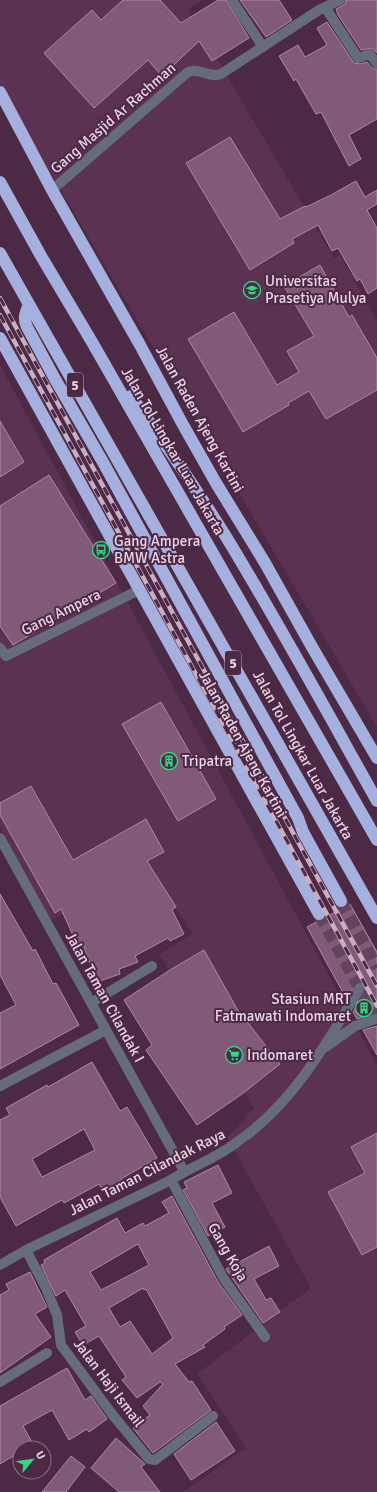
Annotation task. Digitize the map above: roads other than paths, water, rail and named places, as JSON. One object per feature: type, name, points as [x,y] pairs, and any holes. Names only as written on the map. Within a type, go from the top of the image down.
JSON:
[{"type":"highway","name":"Jalan Raden Ajeng Kartini","points":[[0,92],[52,190],[140,345],[182,423],[216,483],[265,562],[312,647],[377,758]]},
{"type":"highway","name":"Jalan Tol Lingkar Luar Jakarta","points":[[0,182],[41,256],[92,342],[377,840]]},
{"type":"highway","name":"Jalan Tol Lingkar Luar Jakarta","points":[[0,253],[377,918]]},
{"type":"highway","points":[[29,304],[24,314],[24,320],[27,327],[104,464],[298,818],[307,829],[343,900]]},
{"type":"highway","name":"Jalan Raden Ajeng Kartini","points":[[0,338],[319,914]]},
{"type":"highway","points":[[92,342],[166,444],[224,534],[377,801]]},
{"type":"street","points":[[232,0],[263,47]]},
{"type":"street","name":"Gang Masjid Ar Rachman","points":[[52,190],[188,72],[192,70],[218,76],[325,7],[340,0]]},
{"type":"street","points":[[325,7],[358,58],[370,54],[377,64]]},
{"type":"street","name":"Gang Ampera","points":[[0,648],[6,656],[139,590]]},
{"type":"street","name":"Jalan Taman Cilandak I","points":[[0,838],[184,1171]]},
{"type":"street","points":[[91,1003],[152,966]]},
{"type":"street","name":"Jalan Taman Cilandak Raya","points":[[0,1264],[171,1180],[184,1171],[228,1149],[262,1122],[301,1081],[323,1049],[360,988]]},
{"type":"street","name":"Jalan Taman Cilandak Raya","points":[[323,1049],[355,1026],[376,1019]]},
{"type":"street","points":[[0,1086],[106,1030]]},
{"type":"street","name":"Gang Koja","points":[[171,1180],[224,1279],[265,1337]]},
{"type":"street","name":"Jalan Haji Ismail","points":[[26,1250],[46,1288],[57,1316],[61,1335],[61,1345],[112,1414],[149,1460],[152,1461],[213,1416]]},
{"type":"street","points":[[0,1382],[47,1352]]},
{"type":"tunnel","points":[[341,901],[377,968]]},
{"type":"tunnel","points":[[319,914],[377,1020]]},
{"type":"railway","points":[[0,298],[377,986]]},
{"type":"railway","points":[[0,315],[377,1006]]},
{"type":"place","name":"Universitas Prasetiya Mulya","points":[[252,290]]},
{"type":"place","name":"Gang Ampera BMW Astra","points":[[101,550]]},
{"type":"place","name":"Tripatra","points":[[169,761]]},
{"type":"place","name":"Stasiun MRT Fatmawati Indomaret","points":[[364,1008]]},
{"type":"place","name":"Indomaret","points":[[234,1055]]}]
